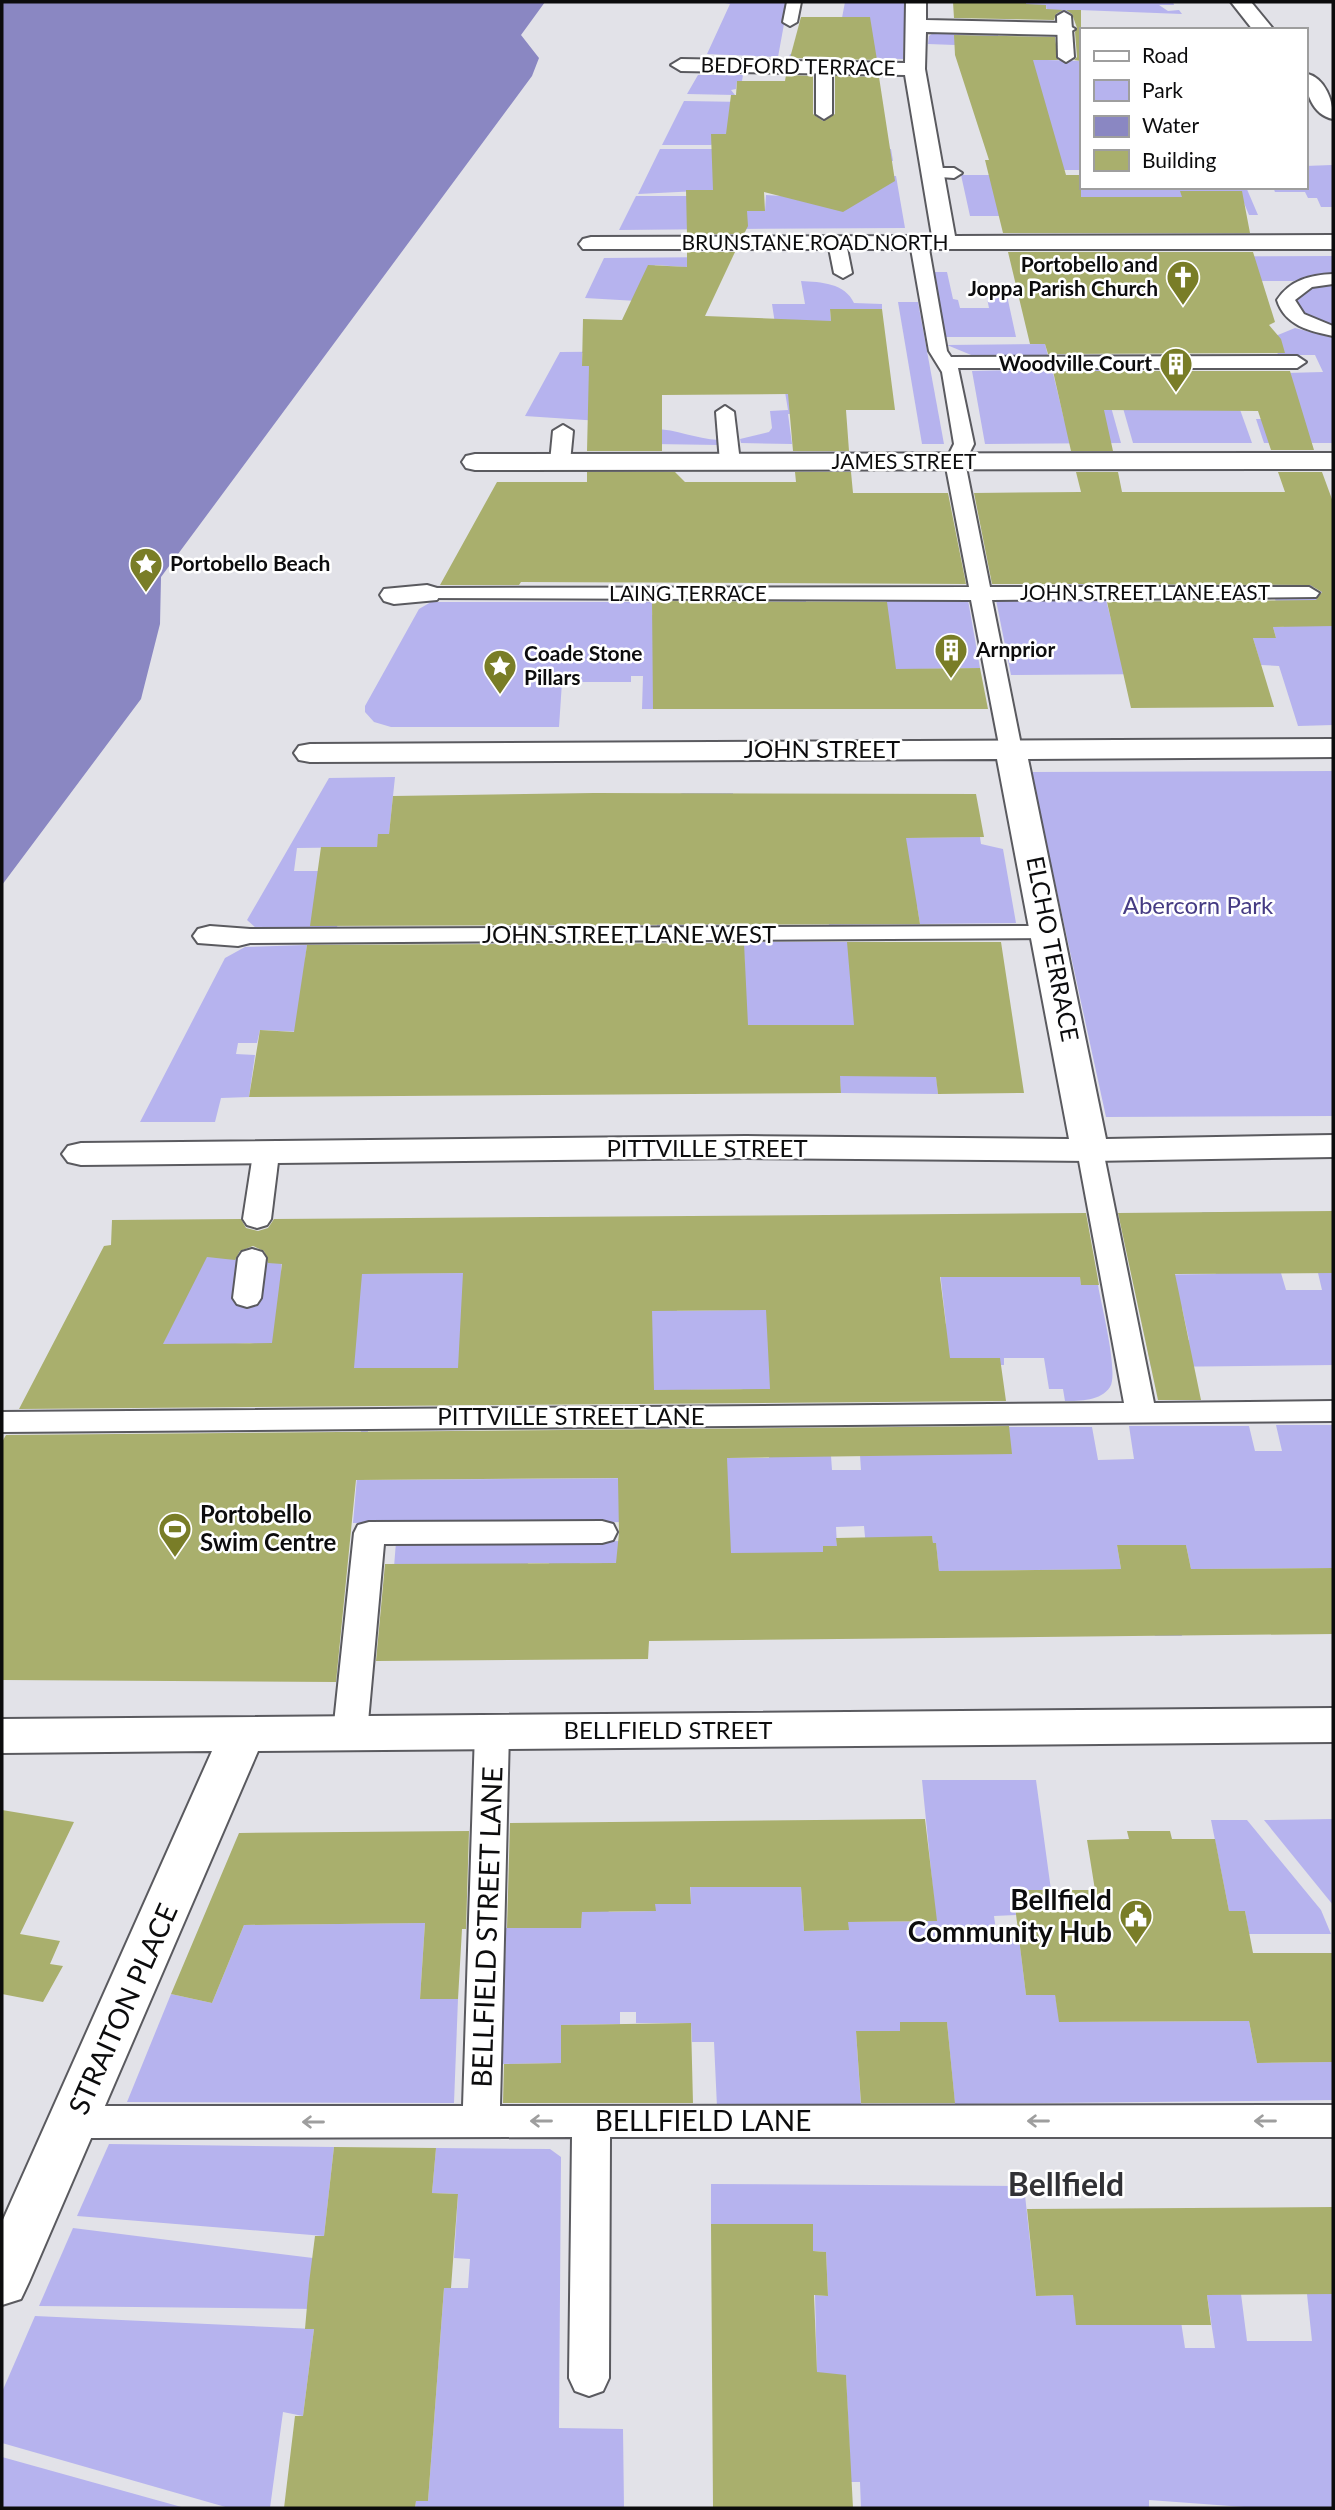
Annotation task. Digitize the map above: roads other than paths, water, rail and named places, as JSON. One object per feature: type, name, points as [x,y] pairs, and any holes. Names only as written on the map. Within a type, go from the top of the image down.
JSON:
[{"type":"street","name":"BEDFORD TERRACE","points":[[916,2],[915,69],[930,173],[945,243]]},
{"type":"street","points":[[1241,2],[1262,28]]},
{"type":"street","name":"BEDFORD TERRACE","points":[[916,26],[1064,22]]},
{"type":"street","name":"BEDFORD TERRACE","points":[[692,65],[915,69]]},
{"type":"street","points":[[1307,81],[1333,113]]},
{"type":"street","name":"BRUNSTANE ROAD NORTH","points":[[601,244],[1333,242]]},
{"type":"street","name":"JAMES STREET","points":[[487,462],[1333,461]]},
{"type":"street","name":"LAING TERRACE","points":[[394,595],[427,594]]},
{"type":"street","name":"JOHN STREET","points":[[325,753],[1333,748]]},
{"type":"street","name":"ELCHO TERRACE","points":[[1011,750],[1090,1150]]},
{"type":"street","name":"PITTVILLE STREET","points":[[81,1154],[746,1147],[1090,1150],[1333,1146]]},
{"type":"street","name":"BELLFIELD STREET","points":[[2,1736],[1333,1725]]},
{"type":"street","name":"STRAITON PLACE","points":[[2,2283],[242,1734]]},
{"type":"lane","points":[[790,22],[794,2]]},
{"type":"lane","name":"BEDFORD TERRACE","points":[[1064,22],[1066,57]]},
{"type":"lane","points":[[824,67],[824,114]]},
{"type":"lane","points":[[930,173],[954,173]]},
{"type":"lane","points":[[837,243],[843,273]]},
{"type":"lane","points":[[919,243],[939,351],[947,363],[964,444],[955,462],[1011,750]]},
{"type":"lane","points":[[1333,279],[1302,285],[1290,292],[1286,300],[1288,309],[1297,318],[1333,331]]},
{"type":"lane","points":[[947,363],[1297,362]]},
{"type":"lane","points":[[725,412],[730,462]]},
{"type":"lane","points":[[560,463],[563,431]]},
{"type":"lane","name":"JOHN STREET LANE EAST","points":[[981,594],[1309,593]]},
{"type":"lane","name":"LAING TERRACE","points":[[427,594],[981,594]]},
{"type":"lane","name":"JOHN STREET LANE WEST","points":[[224,936],[1048,933]]},
{"type":"lane","points":[[1090,1150],[1141,1412]]},
{"type":"lane","points":[[257,1219],[266,1154]]},
{"type":"lane","points":[[247,1298],[252,1258]]},
{"type":"lane","name":"PITTVILLE STREET LANE","points":[[2,1422],[1333,1411]]},
{"type":"lane","points":[[350,1733],[369,1533],[602,1532]]},
{"type":"lane","name":"BELLFIELD STREET LANE","points":[[481,2122],[492,1732]]},
{"type":"lane","points":[[589,2378],[591,2121]]},
{"type":"lane","name":"BELLFIELD LANE","points":[[74,2122],[1333,2121]]},
{"type":"water","points":[[2,2],[545,2],[521,35],[539,58],[532,76],[161,577],[160,624],[141,699],[2,885]]},
{"type":"place","name":"Portobello and Joppa Parish Church","points":[[1183,307]]},
{"type":"place","name":"Woodville Court","points":[[1176,394]]},
{"type":"place","name":"Portobello Beach","points":[[146,594]]},
{"type":"place","name":"Arnprior","points":[[951,680]]},
{"type":"place","name":"Coade Stone Pillars","points":[[500,696]]},
{"type":"place","name":"Portobello Swim Centre","points":[[175,1559]]},
{"type":"place","name":"Bellfield Community Hub","points":[[1136,1946]]},
{"type":"district","name":"Bellfield","points":[[1066,2185]]},
{"type":"park label","name":"Abercorn Park","points":[[1198,906]]}]
